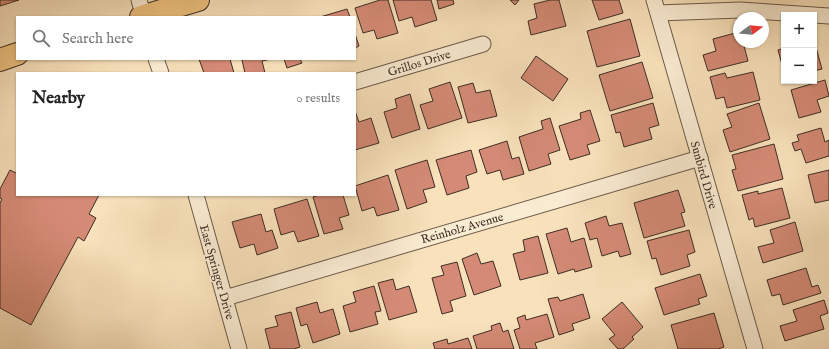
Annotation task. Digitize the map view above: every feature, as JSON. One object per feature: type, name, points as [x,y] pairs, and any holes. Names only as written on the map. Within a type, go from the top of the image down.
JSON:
[{"type":"main road","points":[[142,13],[198,0]]},
{"type":"main road","points":[[0,60],[16,54]]},
{"type":"street","points":[[656,6],[677,11],[740,10],[829,16]]},
{"type":"street","name":"Sunbird Drive","points":[[656,6],[755,349]]},
{"type":"street","name":"Grillos Drive","points":[[356,82],[483,44]]},
{"type":"street","points":[[156,60],[160,72]]},
{"type":"street","name":"Reinholz Avenue","points":[[225,298],[700,158]]},
{"type":"street","name":"East Springer Drive","points":[[196,196],[239,349]]},
{"type":"building","points":[[0,0],[19,0],[0,6]]},
{"type":"building","points":[[380,0],[388,0],[398,33],[377,39],[374,30],[363,33],[355,8]]},
{"type":"building","points":[[393,0],[431,0],[437,20],[415,27],[412,17],[399,21]]},
{"type":"building","points":[[437,0],[453,0],[454,4],[439,9]]},
{"type":"building","points":[[510,0],[519,0],[515,5]]},
{"type":"building","points":[[550,0],[559,0],[566,26],[531,35],[528,21],[537,18],[534,4]]},
{"type":"building","points":[[592,0],[619,0],[623,13],[599,20]]},
{"type":"building","points":[[347,9],[350,16],[323,16]]},
{"type":"building","points":[[630,19],[640,56],[597,67],[587,31]]},
{"type":"building","points":[[733,34],[733,48],[745,48],[748,61],[708,71],[703,55],[716,51],[713,39]]},
{"type":"building","points":[[356,37],[359,46],[356,48]]},
{"type":"building","points":[[781,49],[781,61],[778,50]]},
{"type":"building","points":[[817,51],[822,69],[817,70]]},
{"type":"building","points":[[536,56],[568,79],[553,101],[521,78]]},
{"type":"building","points":[[199,60],[230,60],[234,72],[204,72]]},
{"type":"building","points":[[242,60],[266,60],[262,61],[265,72],[245,72]]},
{"type":"building","points":[[284,60],[300,60],[302,63],[287,68]]},
{"type":"building","points":[[642,62],[653,98],[610,111],[599,75]]},
{"type":"building","points":[[753,72],[760,100],[727,108],[724,97],[716,99],[710,77],[725,73],[727,78]]},
{"type":"building","points":[[825,80],[829,96],[817,100],[821,112],[799,118],[791,90],[811,84],[817,84],[817,82]]},
{"type":"building","points":[[450,82],[462,118],[428,129],[420,105],[433,101],[429,89]]},
{"type":"building","points":[[473,83],[476,93],[490,90],[497,116],[468,123],[458,87]]},
{"type":"building","points":[[410,94],[420,129],[392,138],[384,112],[397,108],[395,99]]},
{"type":"building","points":[[653,103],[659,125],[649,128],[652,139],[624,147],[620,132],[616,133],[611,115]]},
{"type":"building","points":[[759,103],[770,139],[730,152],[723,130],[732,127],[727,114]]},
{"type":"building","points":[[590,110],[600,141],[587,145],[590,154],[570,160],[559,126],[581,119],[580,113]]},
{"type":"building","points":[[356,114],[359,122],[371,118],[379,143],[356,150]]},
{"type":"building","points":[[550,118],[560,150],[548,154],[551,164],[529,171],[519,137],[543,129],[541,121]]},
{"type":"building","points":[[821,128],[825,142],[829,140],[829,156],[806,163],[801,149],[795,151],[792,143],[799,141],[797,135]]},
{"type":"building","points":[[507,141],[512,159],[519,157],[524,174],[503,180],[500,170],[487,174],[479,150]]},
{"type":"building","points":[[774,144],[783,179],[738,191],[732,170],[736,169],[732,155]]},
{"type":"building","points":[[471,150],[477,172],[466,176],[469,188],[447,195],[436,160]]},
{"type":"building","points":[[427,160],[435,187],[423,190],[427,202],[407,209],[395,170]]},
{"type":"building","points":[[10,170],[16,173],[16,196],[98,196],[89,214],[96,218],[84,241],[78,237],[31,325],[0,308],[0,203],[2,199],[0,198],[0,189]]},
{"type":"building","points":[[829,170],[829,200],[815,203],[808,175]]},
{"type":"building","points":[[388,175],[399,210],[377,216],[374,207],[362,211],[356,186]]},
{"type":"building","points":[[782,188],[790,218],[755,227],[753,218],[749,220],[742,195],[758,191],[758,194]]},
{"type":"building","points":[[678,190],[685,212],[681,213],[685,226],[644,238],[634,203]]},
{"type":"building","points":[[343,196],[349,215],[339,218],[343,229],[324,234],[313,197]]},
{"type":"building","points":[[307,199],[319,236],[298,242],[294,231],[281,235],[274,209]]},
{"type":"building","points":[[261,214],[266,232],[272,230],[278,248],[257,255],[254,244],[240,248],[232,222]]},
{"type":"building","points":[[606,216],[609,226],[622,223],[631,254],[620,257],[618,251],[602,256],[597,238],[590,240],[585,223]]},
{"type":"building","points":[[795,222],[803,251],[763,263],[758,247],[774,243],[770,230]]},
{"type":"building","points":[[567,228],[571,242],[584,238],[592,267],[575,272],[574,269],[558,274],[546,234]]},
{"type":"building","points":[[689,230],[695,252],[687,255],[690,266],[661,275],[656,258],[652,259],[647,241]]},
{"type":"building","points":[[538,236],[548,273],[520,280],[513,254],[525,251],[523,240]]},
{"type":"building","points":[[477,253],[481,264],[493,261],[501,286],[474,295],[462,259]]},
{"type":"building","points":[[457,262],[466,296],[450,301],[453,311],[442,314],[432,278],[444,275],[441,266]]},
{"type":"building","points":[[806,268],[812,287],[818,285],[821,293],[783,305],[780,294],[772,296],[767,280]]},
{"type":"building","points":[[700,274],[707,296],[698,299],[700,304],[664,315],[655,288]]},
{"type":"building","points":[[393,279],[396,290],[409,286],[417,312],[389,320],[378,283]]},
{"type":"building","points":[[374,286],[381,311],[375,312],[378,324],[350,332],[343,306],[356,302],[353,292]]},
{"type":"building","points":[[583,294],[590,318],[572,324],[574,330],[559,335],[548,299],[558,297],[560,301]]},
{"type":"building","points":[[824,300],[828,313],[820,316],[824,329],[785,341],[780,326],[797,321],[793,310]]},
{"type":"building","points":[[317,302],[320,313],[333,309],[340,334],[313,343],[307,324],[301,326],[296,308]]},
{"type":"building","points":[[622,302],[643,327],[632,337],[634,339],[623,349],[618,349],[609,339],[615,335],[602,319]]},
{"type":"building","points":[[291,312],[300,347],[294,349],[270,349],[265,329],[278,326],[275,316]]},
{"type":"building","points":[[714,313],[724,347],[718,349],[678,349],[671,325]]},
{"type":"building","points":[[547,314],[554,337],[535,343],[537,349],[520,349],[514,330],[520,328],[517,318],[525,315],[526,320]]},
{"type":"building","points":[[500,323],[503,332],[508,330],[514,349],[477,349],[473,336],[492,330],[491,326]]},
{"type":"building","points":[[468,338],[472,349],[435,349],[433,343],[447,339],[448,344]]}]
